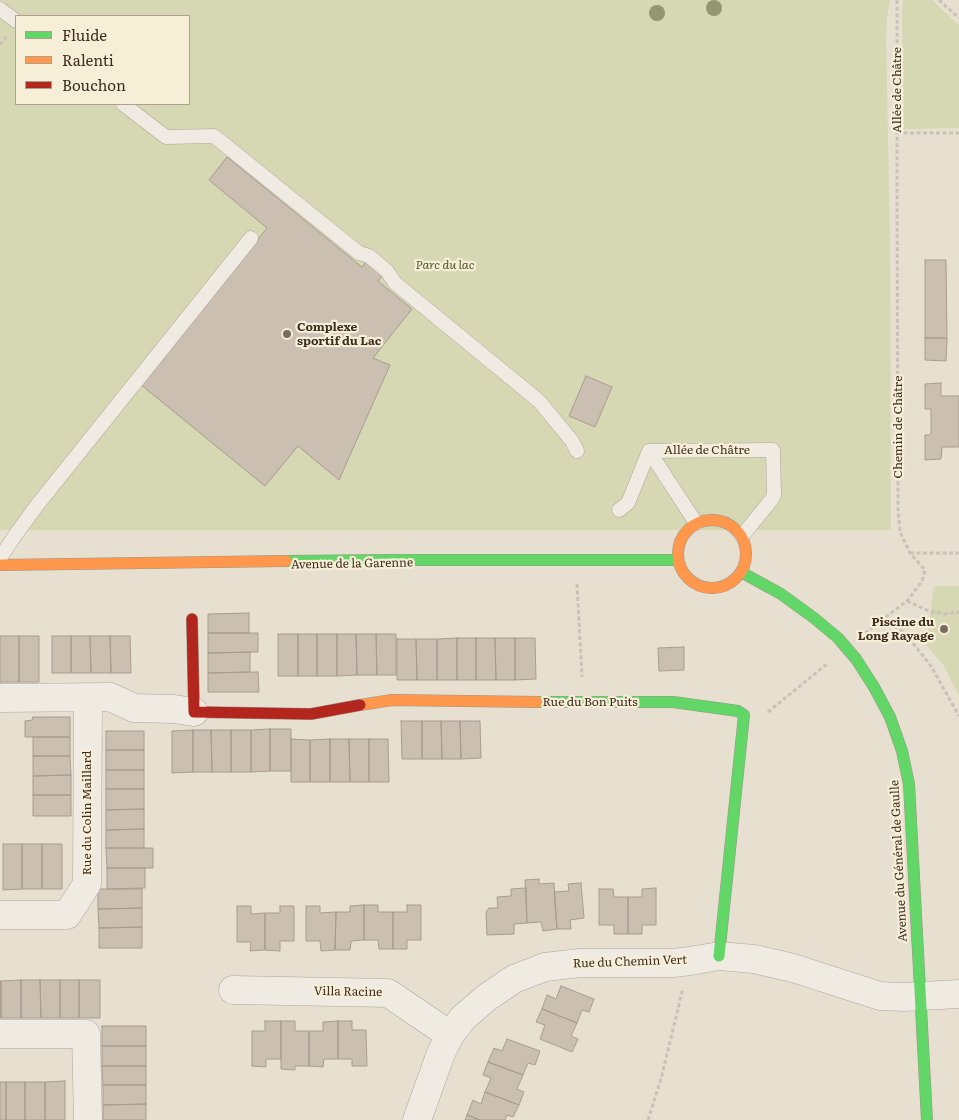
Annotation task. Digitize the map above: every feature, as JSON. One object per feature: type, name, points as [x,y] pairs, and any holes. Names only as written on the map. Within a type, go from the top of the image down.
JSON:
[{"type":"street","points":[[716,519],[735,528],[742,536],[747,554],[742,572],[734,581],[712,588],[700,586],[690,580],[682,571],[678,560],[681,539],[687,530],[696,523],[716,519]]},
{"type":"street","name":"Avenue de la Garenne","points":[[0,565],[392,560],[678,560]]},
{"type":"street","name":"Avenue du Général de Gaulle","points":[[742,572],[781,594],[838,638],[856,659],[874,687],[890,717],[902,751],[909,784],[927,1120]]},
{"type":"street","points":[[192,619],[194,712]]},
{"type":"street","name":"Rue du Colin Maillard","points":[[0,915],[67,915],[87,884],[88,697]]},
{"type":"street","name":"Rue du Bon Puits","points":[[0,698],[110,698],[134,708],[174,709],[194,712],[311,714],[392,700],[673,702],[738,711],[744,715]]},
{"type":"street","points":[[719,956],[744,715]]},
{"type":"street","name":"Rue du Chemin Vert","points":[[417,1120],[441,1053],[450,1035],[463,1018],[486,998],[514,979],[545,967],[580,963],[673,963],[719,956],[754,959],[777,964],[880,996],[904,997],[959,994]]},
{"type":"street","name":"Villa Racine","points":[[232,990],[388,993],[450,1035]]},
{"type":"street","points":[[0,1034],[86,1034],[88,1120]]},
{"type":"street","name":"Avenue du Général de Gaulle","points":[[926,1098],[933,1120]]},
{"type":"lane","points":[[0,9],[15,20]]},
{"type":"lane","points":[[124,105],[166,137],[214,136],[359,253],[369,256],[387,271],[395,282],[539,401],[572,441],[576,451]]},
{"type":"lane","points":[[0,558],[38,504],[251,238]]},
{"type":"lane","points":[[649,450],[696,523]]},
{"type":"lane","name":"Allée de Châtre","points":[[619,510],[628,503],[649,450],[773,450],[774,495],[742,536]]},
{"type":"path","name":"Allée de Châtre","points":[[897,0],[897,181]]},
{"type":"path","points":[[939,0],[959,18]]},
{"type":"path","points":[[897,133],[959,133]]},
{"type":"path","name":"Chemin de Châtre","points":[[861,637],[907,601],[922,581],[925,570],[910,553],[900,532],[898,508],[897,181]]},
{"type":"path","points":[[910,553],[959,553]]},
{"type":"path","points":[[577,584],[583,702]]},
{"type":"path","points":[[907,601],[931,612],[946,614],[959,612]]},
{"type":"path","points":[[882,620],[905,633],[931,666],[959,716]]},
{"type":"path","points":[[744,715],[766,714],[829,662]]},
{"type":"path","points":[[648,1120],[661,1079],[690,961]]},
{"type":"green space","name":"Parc du lac","points":[[0,0],[890,0],[886,34],[890,245],[891,530],[0,530]]},
{"type":"green space","points":[[903,0],[932,0],[959,25],[959,128],[904,129]]},
{"type":"green space","name":"Piscine du Long Rayage","points":[[934,586],[959,586],[959,696],[944,666],[926,645]]},
{"type":"building","name":"Complexe sportif du Lac","points":[[227,157],[362,267],[367,261],[383,275],[378,281],[412,309],[373,358],[390,365],[339,480],[298,446],[265,486],[140,384],[267,228],[209,180]]},
{"type":"building","points":[[925,260],[946,260],[947,340],[945,338],[925,338]]},
{"type":"building","points":[[925,338],[945,338],[947,340],[946,361],[925,360]]},
{"type":"building","points":[[586,376],[612,387],[595,427],[569,416]]},
{"type":"building","points":[[941,383],[941,396],[959,396],[959,447],[942,447],[941,459],[925,460],[925,435],[930,435],[931,433],[931,409],[925,409],[925,384]]},
{"type":"building","points":[[249,613],[249,633],[208,633],[208,614]]},
{"type":"building","points":[[208,633],[258,633],[258,652],[208,653]]},
{"type":"building","points":[[278,634],[298,634],[298,676],[278,676]]},
{"type":"building","points":[[298,634],[317,634],[317,676],[298,676]]},
{"type":"building","points":[[317,634],[337,634],[337,676],[317,676]]},
{"type":"building","points":[[337,634],[356,634],[357,675],[337,676]]},
{"type":"building","points":[[356,634],[376,634],[377,675],[357,675]]},
{"type":"building","points":[[376,634],[396,634],[396,675],[377,675]]},
{"type":"building","points":[[0,636],[19,636],[19,682],[0,682]]},
{"type":"building","points":[[19,636],[39,636],[39,682],[19,682]]},
{"type":"building","points":[[52,636],[71,636],[71,673],[52,673]]},
{"type":"building","points":[[71,636],[90,636],[91,673],[71,673]]},
{"type":"building","points":[[90,636],[110,636],[111,673],[91,673]]},
{"type":"building","points":[[110,636],[130,636],[131,673],[111,673]]},
{"type":"building","points":[[457,638],[457,680],[437,680],[437,639]]},
{"type":"building","points":[[457,638],[476,638],[476,680],[457,680]]},
{"type":"building","points":[[476,638],[495,638],[496,680],[476,680]]},
{"type":"building","points":[[495,638],[515,638],[515,680],[496,680]]},
{"type":"building","points":[[515,638],[535,638],[536,679],[515,680]]},
{"type":"building","points":[[397,639],[416,639],[417,680],[397,680]]},
{"type":"building","points":[[416,639],[437,639],[437,680],[417,680]]},
{"type":"building","points":[[684,647],[684,670],[659,671],[658,648]]},
{"type":"building","points":[[250,652],[250,672],[208,673],[208,653]]},
{"type":"building","points":[[258,672],[259,692],[208,692],[208,673]]},
{"type":"building","points":[[33,717],[70,717],[70,737],[25,737],[25,721],[32,720]]},
{"type":"building","points":[[401,721],[422,721],[422,759],[402,759]]},
{"type":"building","points":[[422,721],[441,721],[442,759],[422,759]]},
{"type":"building","points":[[441,721],[460,721],[461,759],[442,759]]},
{"type":"building","points":[[460,721],[480,721],[481,758],[461,759]]},
{"type":"building","points":[[270,729],[270,771],[251,772],[251,730]]},
{"type":"building","points":[[270,729],[291,729],[291,771],[270,771]]},
{"type":"building","points":[[193,730],[193,772],[172,773],[172,731]]},
{"type":"building","points":[[193,730],[211,730],[212,772],[193,772]]},
{"type":"building","points":[[211,730],[231,730],[231,772],[212,772]]},
{"type":"building","points":[[231,730],[251,730],[251,772],[231,772]]},
{"type":"building","points":[[106,731],[144,731],[144,750],[106,750]]},
{"type":"building","points":[[33,737],[70,737],[70,756],[33,756]]},
{"type":"building","points":[[291,739],[310,740],[310,782],[291,782]]},
{"type":"building","points":[[330,739],[330,782],[310,782],[310,740]]},
{"type":"building","points":[[330,739],[349,739],[350,782],[330,782]]},
{"type":"building","points":[[349,739],[369,739],[369,782],[350,782]]},
{"type":"building","points":[[369,739],[388,739],[389,782],[369,782]]},
{"type":"building","points":[[106,750],[144,750],[144,770],[106,770]]},
{"type":"building","points":[[33,756],[70,756],[71,775],[33,776]]},
{"type":"building","points":[[106,770],[144,770],[144,789],[106,789]]},
{"type":"building","points":[[71,775],[71,795],[33,795],[33,776]]},
{"type":"building","points":[[106,789],[144,789],[144,809],[106,810]]},
{"type":"building","points":[[33,795],[71,795],[71,816],[33,816]]},
{"type":"building","points":[[144,809],[144,829],[106,830],[106,810]]},
{"type":"building","points":[[144,829],[144,848],[106,848],[106,830]]},
{"type":"building","points":[[3,844],[22,844],[22,889],[3,890]]},
{"type":"building","points":[[22,844],[42,844],[42,889],[22,889]]},
{"type":"building","points":[[42,844],[62,844],[62,889],[42,889]]},
{"type":"building","points":[[106,848],[153,848],[153,868],[107,868]]},
{"type":"building","points":[[107,868],[145,868],[145,888],[107,889]]},
{"type":"building","points":[[539,879],[539,884],[554,883],[557,929],[543,931],[541,922],[527,923],[525,880]]},
{"type":"building","points":[[581,883],[584,918],[570,920],[571,929],[557,929],[554,892],[569,891],[568,884]]},
{"type":"building","points":[[526,888],[527,923],[514,924],[514,934],[487,935],[486,912],[489,908],[498,908],[497,897],[511,896],[511,889]]},
{"type":"building","points":[[656,888],[656,925],[642,925],[642,934],[628,934],[628,897],[642,897],[642,889]]},
{"type":"building","points":[[98,889],[142,889],[142,908],[98,909]]},
{"type":"building","points":[[599,889],[613,889],[614,897],[628,897],[628,934],[614,934],[614,925],[599,925]]},
{"type":"building","points":[[364,905],[378,905],[378,912],[393,912],[393,949],[379,949],[378,940],[364,940]]},
{"type":"building","points":[[364,905],[364,940],[351,941],[350,950],[335,950],[336,912],[350,912],[350,906]]},
{"type":"building","points":[[407,905],[421,905],[421,940],[407,940],[407,949],[393,949],[393,912],[407,912]]},
{"type":"building","points":[[237,906],[251,906],[251,914],[265,913],[265,950],[250,951],[251,942],[237,942]]},
{"type":"building","points":[[280,906],[294,906],[294,941],[280,941],[280,951],[265,950],[265,913],[280,913]]},
{"type":"building","points":[[306,906],[320,906],[320,913],[336,912],[335,950],[321,951],[320,941],[306,941]]},
{"type":"building","points":[[142,908],[142,927],[99,928],[98,909]]},
{"type":"building","points":[[142,927],[142,948],[99,948],[99,928]]},
{"type":"building","points":[[21,980],[21,1018],[1,1018],[1,981]]},
{"type":"building","points":[[21,980],[40,980],[41,1018],[21,1018]]},
{"type":"building","points":[[40,980],[60,980],[60,1018],[41,1018]]},
{"type":"building","points":[[60,980],[79,980],[79,1018],[60,1018]]},
{"type":"building","points":[[79,980],[100,980],[100,1018],[79,1018]]},
{"type":"building","points":[[1,981],[1,1018],[0,1018]]},
{"type":"building","points":[[561,986],[594,999],[589,1012],[582,1010],[577,1023],[542,1009],[547,995],[556,999]]},
{"type":"building","points":[[542,1009],[577,1023],[571,1036],[578,1039],[572,1052],[540,1039],[545,1025],[536,1022]]},
{"type":"building","points":[[265,1021],[281,1021],[281,1059],[266,1059],[266,1067],[252,1066],[252,1031],[265,1031]]},
{"type":"building","points":[[281,1021],[295,1021],[295,1031],[309,1031],[309,1066],[295,1066],[295,1070],[281,1069]]},
{"type":"building","points":[[338,1021],[352,1021],[352,1030],[366,1030],[367,1066],[352,1066],[352,1059],[338,1059]]},
{"type":"building","points":[[338,1021],[338,1059],[324,1059],[323,1067],[309,1066],[309,1031],[323,1031],[323,1022]]},
{"type":"building","points":[[102,1026],[146,1026],[146,1046],[102,1046]]},
{"type":"building","points":[[507,1039],[540,1051],[535,1065],[528,1063],[523,1075],[488,1062],[494,1048],[502,1051]]},
{"type":"building","points":[[102,1046],[146,1046],[146,1066],[102,1066]]},
{"type":"building","points":[[488,1062],[523,1075],[517,1089],[524,1092],[519,1105],[485,1092],[491,1078],[483,1075]]},
{"type":"building","points":[[102,1066],[146,1066],[146,1085],[103,1085]]},
{"type":"building","points":[[65,1081],[65,1120],[45,1120],[45,1082]]},
{"type":"building","points":[[0,1082],[6,1082],[6,1120],[0,1120]]},
{"type":"building","points":[[6,1082],[25,1082],[25,1120],[6,1120]]},
{"type":"building","points":[[25,1082],[45,1082],[45,1120],[25,1120]]},
{"type":"building","points":[[103,1085],[146,1085],[146,1104],[103,1105]]},
{"type":"building","points":[[485,1092],[519,1105],[513,1117],[507,1115],[505,1120],[480,1120],[467,1115],[473,1100],[481,1104]]},
{"type":"building","points":[[146,1104],[146,1120],[103,1120],[103,1105]]},
{"type":"building","points":[[467,1115],[480,1120],[465,1120]]},
{"type":"traffic: fast","points":[[286,561],[678,560]]},
{"type":"traffic: fast","points":[[741,572],[781,594],[838,638],[856,659],[874,687],[890,717],[902,751],[909,784],[927,1120]]},
{"type":"traffic: fast","points":[[538,702],[673,702],[738,711],[744,715],[719,956]]},
{"type":"traffic: slow","points":[[705,520],[719,520],[731,525],[741,535],[746,547],[746,554],[746,561],[741,573],[731,583],[719,588],[705,588],[693,583],[683,573],[678,561],[678,547],[683,535],[693,525],[705,520]]},
{"type":"traffic: slow","points":[[0,565],[286,561]]},
{"type":"traffic: slow","points":[[360,705],[392,700],[538,702]]},
{"type":"traffic: jam","points":[[192,619],[194,712],[311,714],[360,705]]},
{"type":"place","name":"Complexe sportif du Lac","points":[[287,334]]},
{"type":"place","name":"Piscine du Long Rayage","points":[[944,629]]}]
